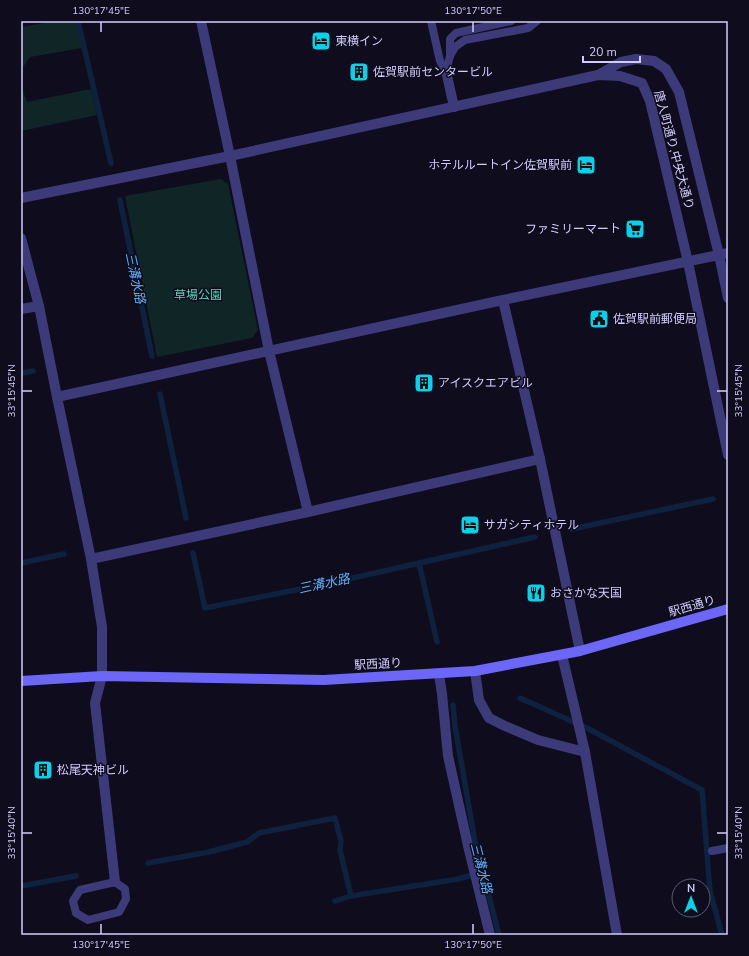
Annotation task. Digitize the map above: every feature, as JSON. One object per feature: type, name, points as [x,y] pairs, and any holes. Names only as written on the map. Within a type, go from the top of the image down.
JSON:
[{"type":"main road","name":"駅西通り","points":[[21,681],[102,676],[324,680],[475,671],[580,651],[728,609]]},
{"type":"street","points":[[201,21],[269,351],[308,512]]},
{"type":"street","name":"唐人町通り,中央大通り","points":[[598,75],[621,62],[636,59],[654,61],[666,69],[679,92],[723,254],[728,298]]},
{"type":"street","points":[[446,71],[454,107]]},
{"type":"street","points":[[21,198],[230,156],[598,75]]},
{"type":"street","name":"唐人町通り,中央大通り","points":[[598,75],[620,76],[642,83],[650,101],[688,262],[728,456]]},
{"type":"street","points":[[21,238],[40,306],[57,397],[91,559],[102,627],[102,676],[95,703],[116,882]]},
{"type":"street","points":[[57,397],[503,300],[723,254]]},
{"type":"street","points":[[503,300],[540,459],[580,651]]},
{"type":"street","points":[[21,309],[40,306]]},
{"type":"street","points":[[91,559],[308,512],[540,459]]},
{"type":"street","points":[[562,655],[585,752],[617,935]]},
{"type":"street","points":[[475,671],[479,700],[489,718],[538,740],[585,752]]},
{"type":"street","points":[[439,674],[448,756],[490,935]]},
{"type":"lane","points":[[431,21],[440,61],[446,71]]},
{"type":"lane","points":[[450,56],[450,39],[456,33],[511,21]]},
{"type":"lane","points":[[446,71],[450,56],[455,47],[465,40],[528,28],[537,21]]},
{"type":"lane","points":[[712,851],[728,848]]},
{"type":"lane","points":[[116,882],[125,889],[126,899],[119,912],[88,920],[76,913],[73,902],[80,890],[116,882]]},
{"type":"green space","points":[[57,21],[76,21],[82,48],[30,57],[21,70],[21,27]]},
{"type":"green space","points":[[21,86],[27,102],[91,89],[97,115],[21,131]]},
{"type":"green space","name":"草場公園","points":[[221,179],[228,184],[258,330],[252,338],[157,357],[125,196]]},
{"type":"waterway","name":"三溝水路","points":[[78,21],[111,163]]},
{"type":"waterway","name":"三溝水路","points":[[120,200],[152,356]]},
{"type":"waterway","points":[[21,373],[33,371]]},
{"type":"waterway","name":"三溝水路","points":[[160,394],[186,518]]},
{"type":"waterway","points":[[572,529],[713,499]]},
{"type":"waterway","name":"三溝水路","points":[[193,553],[205,608],[335,582],[535,537]]},
{"type":"waterway","points":[[21,563],[64,554]]},
{"type":"waterway","name":"三溝水路","points":[[419,563],[437,642]]},
{"type":"waterway","points":[[520,698],[587,728],[702,790],[710,891],[722,935]]},
{"type":"waterway","name":"三溝水路","points":[[453,705],[455,726],[475,842],[499,935]]},
{"type":"waterway","points":[[148,863],[209,852],[247,842],[259,833],[335,818],[341,841],[340,850],[351,896],[458,879],[483,872]]},
{"type":"waterway","points":[[21,886],[76,876]]},
{"type":"waterway","points":[[335,901],[351,896]]},
{"type":"place","name":"東横イン","points":[[321,41]]},
{"type":"place","name":"佐賀駅前センタービル","points":[[359,72]]},
{"type":"place","name":"ホテルルートイン佐賀駅前","points":[[586,165]]},
{"type":"place","name":"ファミリーマート","points":[[635,229]]},
{"type":"place","name":"佐賀駅前郵便局","points":[[599,319]]},
{"type":"place","name":"アイスクエアビル","points":[[424,383]]},
{"type":"place","name":"サガシティホテル","points":[[470,525]]},
{"type":"place","name":"おさかな天国","points":[[536,593]]},
{"type":"place","name":"松尾天神ビル","points":[[43,770]]}]
